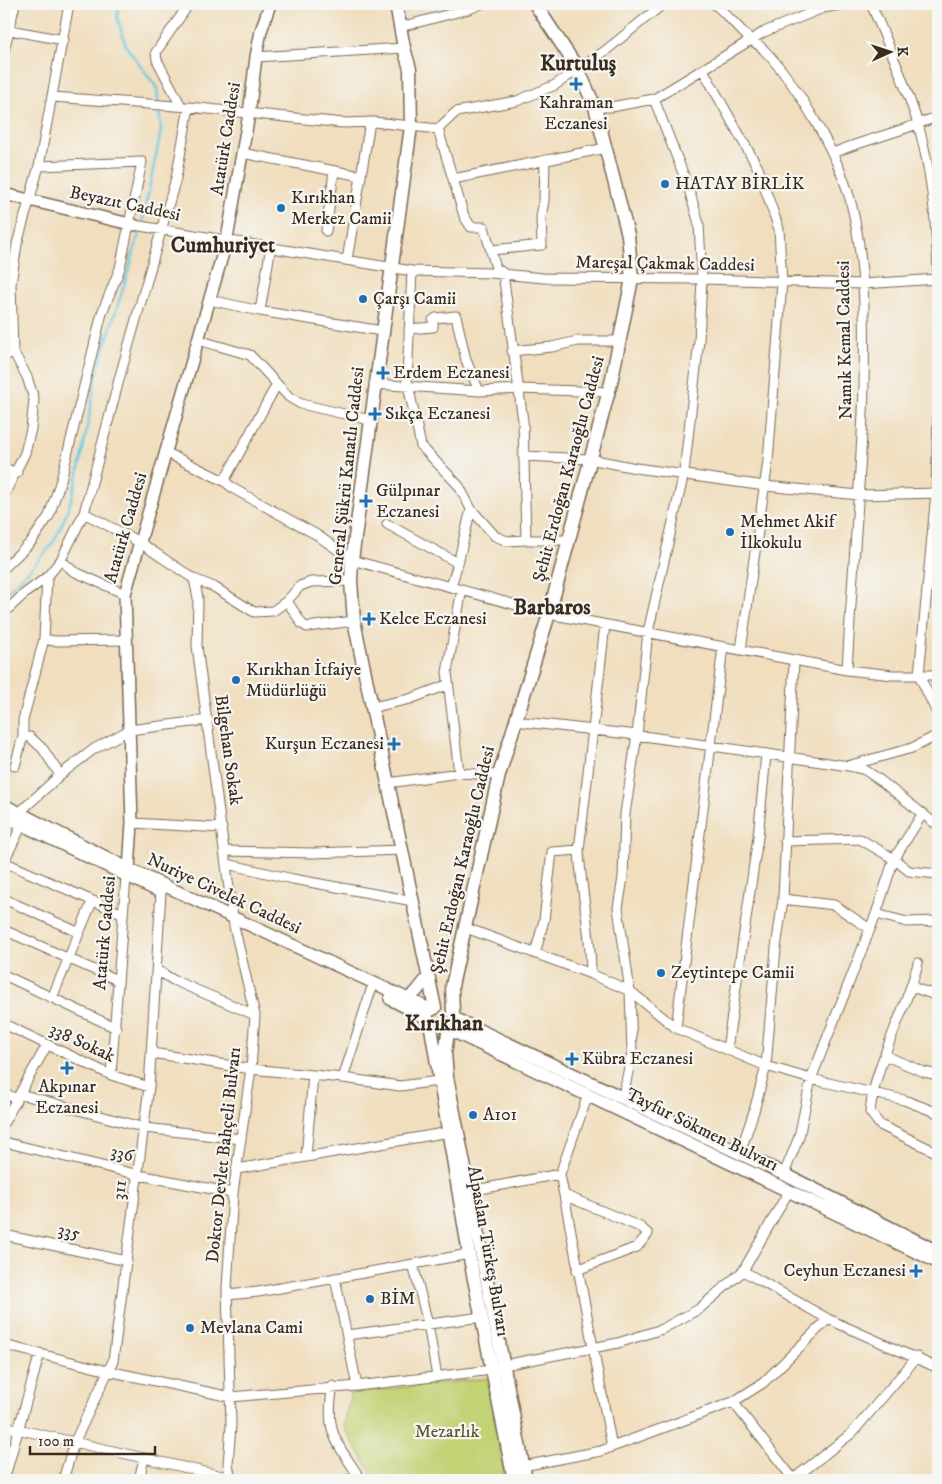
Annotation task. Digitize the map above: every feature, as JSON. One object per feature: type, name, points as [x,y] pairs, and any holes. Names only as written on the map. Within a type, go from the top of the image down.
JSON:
[{"type":"main road","name":"General Şükrü Kanatlı Caddesi","points":[[396,4],[410,69],[411,126],[374,384],[351,581],[354,621],[413,901],[427,978],[431,1016]]},
{"type":"main road","name":"Şehit Erdoğan Karaoğlu Caddesi","points":[[452,1023],[452,986],[499,774],[549,614],[609,392],[621,341],[632,279],[628,235],[595,107],[578,69],[535,4]]},
{"type":"main road","name":"Nuriye Civelek Caddesi","points":[[445,1006],[452,1023],[437,1033],[431,1016],[445,1006]]},
{"type":"main road","name":"Alpaslan Türkeş Bulvarı","points":[[431,1016],[439,1082],[469,1254],[482,1317],[498,1368],[526,1480]]},
{"type":"main road","name":"Tayfur Sökmen Bulvarı","points":[[452,1023],[588,1095],[938,1262]]},
{"type":"main road","name":"Tayfur Sökmen Bulvarı","points":[[452,1023],[623,1097],[784,1174],[938,1252]]},
{"type":"main road","name":"Alpaslan Türkeş Bulvarı","points":[[452,1023],[445,1053],[446,1077],[470,1191],[514,1480]]},
{"type":"street","points":[[4,51],[6,30],[15,4]]},
{"type":"street","points":[[4,495],[17,473],[25,453],[31,429],[34,398],[27,378],[8,338],[7,283],[28,199],[39,166],[64,40],[69,4]]},
{"type":"street","points":[[4,613],[46,577],[60,560],[84,513],[120,376],[176,178],[185,107],[157,60],[156,52],[190,4]]},
{"type":"street","name":"Atatürk Caddesi","points":[[112,1075],[116,1028],[117,980],[132,824],[125,594],[227,239],[249,114],[260,30],[270,4]]},
{"type":"street","points":[[400,27],[469,9],[481,4]]},
{"type":"street","points":[[53,97],[185,107],[343,123],[370,122],[438,128],[456,112],[517,101],[555,85],[605,51],[663,4]]},
{"type":"street","name":"Namık Kemal Caddesi","points":[[714,4],[750,40],[764,48],[798,95],[833,153],[852,205],[863,284],[864,361],[859,495],[847,670]]},
{"type":"street","points":[[595,107],[611,107],[654,98],[764,32],[823,8],[846,4]]},
{"type":"street","points":[[871,4],[900,72],[918,125],[936,197],[938,281]]},
{"type":"street","points":[[6,30],[64,40]]},
{"type":"street","points":[[256,57],[404,48]]},
{"type":"street","points":[[703,70],[758,168],[779,229],[782,283],[765,486],[741,650]]},
{"type":"street","points":[[623,1097],[632,1052],[630,991],[618,908],[623,878],[625,814],[637,735],[648,632],[684,473],[699,341],[702,280],[699,224],[688,186],[654,98]]},
{"type":"street","points":[[833,153],[863,141],[918,125],[938,116]]},
{"type":"street","points":[[347,260],[370,122]]},
{"type":"street","points":[[438,128],[464,216],[471,227],[484,227],[496,268],[503,274],[523,422],[526,540]]},
{"type":"street","points":[[453,179],[606,148]]},
{"type":"street","points":[[242,153],[361,176]]},
{"type":"street","points":[[492,250],[542,245],[541,217],[544,200],[545,160]]},
{"type":"street","points":[[4,568],[31,542],[49,516],[61,480],[102,313],[120,268],[132,225],[142,162],[39,166]]},
{"type":"street","points":[[326,231],[334,172]]},
{"type":"street","name":"Beyazıt Caddesi","points":[[4,194],[132,225],[204,238],[227,239],[272,246],[392,268]]},
{"type":"street","points":[[260,311],[272,246]]},
{"type":"street","name":"Mareşal Çakmak Caddesi","points":[[392,268],[412,271],[503,274],[544,278],[863,284],[938,281]]},
{"type":"street","points":[[412,271],[407,358],[409,386],[421,446],[459,486],[471,509],[495,536],[507,541],[568,540]]},
{"type":"street","points":[[210,300],[260,311],[382,331]]},
{"type":"street","points":[[409,329],[433,327],[433,320],[436,318],[456,316],[466,360],[479,391]]},
{"type":"street","points":[[198,340],[250,355],[289,397],[301,404],[370,420]]},
{"type":"street","points":[[512,351],[552,347],[578,341],[621,341]]},
{"type":"street","points":[[4,357],[13,351]]},
{"type":"street","points":[[224,482],[277,384]]},
{"type":"street","points":[[374,384],[479,391],[520,389],[609,392]]},
{"type":"street","points":[[938,413],[937,493],[919,675],[938,715]]},
{"type":"street","points":[[165,452],[224,482],[234,490],[317,535],[352,560],[549,614],[604,625],[847,670],[938,675]]},
{"type":"street","points":[[523,456],[590,459],[636,468],[684,473],[765,486],[859,495],[937,493]]},
{"type":"street","points":[[4,468],[17,473]]},
{"type":"street","points":[[451,586],[471,509]]},
{"type":"street","points":[[84,513],[139,542],[194,579],[214,587],[254,612],[273,611],[287,601],[300,586],[311,582],[351,581]]},
{"type":"street","points":[[387,524],[458,563]]},
{"type":"street","points":[[60,560],[73,571],[125,594]]},
{"type":"street","points":[[15,766],[23,736],[23,720],[44,639],[46,577]]},
{"type":"street","name":"Bilgehan Sokak","points":[[194,579],[198,598],[197,646],[233,922]]},
{"type":"street","points":[[459,773],[447,685],[449,654],[462,589]]},
{"type":"street","points":[[287,601],[302,624],[307,627],[354,621]]},
{"type":"street","points":[[591,974],[591,946],[580,881],[579,850],[604,625]]},
{"type":"street","points":[[44,639],[62,641],[125,640]]},
{"type":"street","points":[[676,1028],[723,647]]},
{"type":"street","points":[[740,1153],[766,1066],[776,948],[783,899],[788,756],[794,660]]},
{"type":"street","points":[[373,707],[410,699],[447,685]]},
{"type":"street","points":[[123,914],[4,862],[21,818],[60,775],[94,750],[129,730],[208,720]]},
{"type":"street","points":[[515,721],[637,735],[850,766],[865,770],[938,823]]},
{"type":"street","points":[[850,766],[912,748],[938,735]]},
{"type":"street","points":[[23,736],[30,737],[43,749],[60,775]]},
{"type":"street","points":[[727,1049],[759,828],[766,755]]},
{"type":"street","points":[[388,783],[459,773],[499,774]]},
{"type":"street","name":"Nuriye Civelek Caddesi","points":[[4,805],[21,818],[127,872],[371,990],[431,1016]]},
{"type":"street","points":[[784,1174],[799,1137],[811,1079],[876,914],[894,859],[923,813]]},
{"type":"street","name":"Nuriye Civelek Caddesi","points":[[4,816],[21,818]]},
{"type":"street","points":[[132,824],[222,828]]},
{"type":"street","points":[[785,841],[860,839],[894,859],[908,871],[938,874]]},
{"type":"street","points":[[225,851],[403,850]]},
{"type":"street","points":[[535,954],[544,920],[552,852],[579,850]]},
{"type":"street","points":[[226,864],[293,879],[413,901]]},
{"type":"street","name":"Nuriye Civelek Caddesi","points":[[127,872],[161,892],[407,998],[431,1016]]},
{"type":"street","name":"311","points":[[63,1480],[74,1443],[114,1361],[145,1128],[152,1053],[161,892]]},
{"type":"street","points":[[4,899],[78,932]]},
{"type":"street","points":[[783,899],[834,905],[870,929]]},
{"type":"street","points":[[52,998],[92,902]]},
{"type":"street","points":[[876,914],[907,922],[938,921]]},
{"type":"street","name":"Doktor Devlet Bahçeli Bulvarı","points":[[231,1479],[228,1464],[230,1397],[227,1295],[233,1193],[251,1069],[255,1015],[233,922]]},
{"type":"street","points":[[466,928],[591,974],[630,991],[676,1028],[766,1066],[811,1079],[904,1100],[938,1113]]},
{"type":"street","points":[[4,930],[117,980]]},
{"type":"street","points":[[918,963],[912,988],[892,1033],[886,1056],[872,1093],[870,1112],[880,1125],[938,1153]]},
{"type":"street","points":[[157,970],[173,980],[255,1015]]},
{"type":"street","points":[[4,975],[116,1028]]},
{"type":"street","points":[[407,998],[416,992],[427,978]]},
{"type":"street","points":[[912,988],[938,996]]},
{"type":"street","points":[[343,1078],[371,990]]},
{"type":"street","name":"338 Sokak","points":[[4,1024],[112,1075],[149,1087]]},
{"type":"street","points":[[4,1122],[47,1045]]},
{"type":"street","points":[[152,1053],[251,1069],[400,1086],[439,1082]]},
{"type":"street","points":[[886,1056],[924,1072],[938,1074]]},
{"type":"street","points":[[306,1157],[313,1076]]},
{"type":"street","points":[[4,1093],[145,1128],[241,1139]]},
{"type":"street","points":[[588,1095],[560,1174],[591,1348],[612,1447]]},
{"type":"street","points":[[237,1169],[449,1132]]},
{"type":"street","name":"336","points":[[4,1142],[139,1175],[233,1193]]},
{"type":"street","points":[[470,1191],[560,1174]]},
{"type":"street","points":[[4,1345],[108,1371],[230,1397],[333,1386],[357,1386],[498,1368],[618,1343],[662,1329],[699,1309],[744,1271],[789,1191]]},
{"type":"street","points":[[564,1195],[640,1227],[648,1234],[637,1247],[577,1270]]},
{"type":"street","name":"335","points":[[4,1235],[127,1261]]},
{"type":"street","points":[[227,1295],[469,1254]]},
{"type":"street","points":[[413,1264],[428,1324],[437,1377]]},
{"type":"street","points":[[744,1271],[828,1319],[917,1357],[938,1368]]},
{"type":"street","points":[[334,1278],[357,1386]]},
{"type":"street","points":[[347,1335],[482,1317]]},
{"type":"street","points":[[524,1466],[601,1451],[733,1402],[764,1383],[828,1319]]},
{"type":"street","points":[[4,1480],[40,1353]]},
{"type":"street","points":[[733,1402],[793,1480],[852,1432],[917,1357]]},
{"type":"street","points":[[333,1386],[329,1410],[335,1441],[360,1479],[347,1480]]},
{"type":"street","points":[[4,1426],[231,1479]]},
{"type":"street","points":[[139,1480],[144,1458]]},
{"type":"green space","name":"Mezarlık","points":[[488,1378],[505,1480],[376,1480],[343,1426],[351,1393]]},
{"type":"waterway","points":[[119,4],[117,17],[126,46],[157,88],[161,131],[142,224]]},
{"type":"waterway","points":[[4,595],[51,546],[64,519],[82,457],[98,371],[140,229]]},
{"type":"place","name":"Kahraman Eczanesi","points":[[576,84]]},
{"type":"place","name":"HATAY BİRLİK","points":[[665,184]]},
{"type":"place","name":"Kırıkhan Merkez Camii","points":[[281,208]]},
{"type":"place","name":"Çarşı Camii","points":[[363,299]]},
{"type":"place","name":"Erdem Eczanesi","points":[[383,373]]},
{"type":"place","name":"Sıkça Eczanesi","points":[[375,414]]},
{"type":"place","name":"Gülpınar Eczanesi","points":[[366,501]]},
{"type":"place","name":"Mehmet Akif İlkokulu","points":[[730,532]]},
{"type":"place","name":"Kelce Eczanesi","points":[[369,619]]},
{"type":"place","name":"Kırıkhan İtfaiye Müdürlüğü","points":[[236,680]]},
{"type":"place","name":"Kurşun Eczanesi","points":[[394,744]]},
{"type":"place","name":"Zeytintepe Camii","points":[[661,973]]},
{"type":"place","name":"Kübra Eczanesi","points":[[572,1059]]},
{"type":"place","name":"Akpınar Eczanesi","points":[[67,1068]]},
{"type":"place","name":"A101","points":[[473,1115]]},
{"type":"place","name":"Ceyhun Eczanesi","points":[[916,1271]]},
{"type":"place","name":"BİM","points":[[370,1299]]},
{"type":"place","name":"Mevlana Cami","points":[[190,1328]]},
{"type":"district","name":"Kurtuluş","points":[[578,63]]},
{"type":"district","name":"Cumhuriyet","points":[[223,245]]},
{"type":"district","name":"Barbaros","points":[[552,607]]},
{"type":"district","name":"Kırıkhan","points":[[444,1023]]}]
